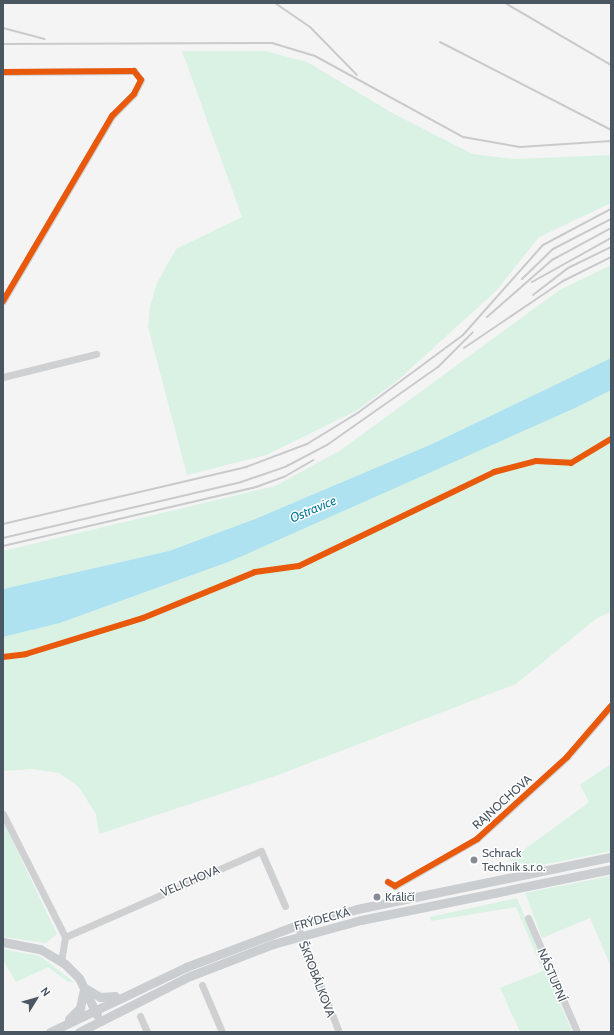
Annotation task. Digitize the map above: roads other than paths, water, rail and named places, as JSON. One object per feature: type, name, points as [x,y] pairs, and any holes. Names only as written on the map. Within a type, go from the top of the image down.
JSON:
[{"type":"main road","name":"FRÝDECKÁ","points":[[50,1032],[132,991],[235,947],[297,925],[357,909],[611,857]]},
{"type":"main road","name":"FRÝDECKÁ","points":[[79,1032],[190,976],[301,936],[611,869]]},
{"type":"main road","points":[[3,942],[36,948],[61,961],[76,974],[100,1021]]},
{"type":"main road","points":[[84,988],[100,998],[132,991]]},
{"type":"main road","points":[[62,1026],[80,1008],[84,988]]},
{"type":"street","points":[[3,72],[134,71],[141,80],[134,94],[112,116],[3,301]]},
{"type":"street","points":[[3,377],[96,354]]},
{"type":"street","name":"RAJNOCHOVA","points":[[388,882],[394,886],[477,839],[567,757],[611,706]]},
{"type":"street","points":[[3,814],[65,937],[61,961]]},
{"type":"street","name":"VELICHOVA","points":[[65,937],[261,851],[285,906]]},
{"type":"street","name":"NÁSTUPNÍ","points":[[528,918],[576,1032]]},
{"type":"street","name":"ŠKROBÁLKOVA","points":[[297,925],[338,1032]]},
{"type":"street","points":[[202,985],[222,1032]]},
{"type":"street","points":[[140,1016],[147,1032]]},
{"type":"water","name":"Ostravice","points":[[611,358],[611,390],[575,408],[231,561],[60,623],[3,637],[3,589],[169,551],[255,519],[432,444]]},
{"type":"railway","points":[[275,3],[310,27],[357,75]]},
{"type":"railway","points":[[505,3],[611,65]]},
{"type":"railway","points":[[3,28],[45,39]]},
{"type":"railway","points":[[440,42],[611,130]]},
{"type":"railway","points":[[3,44],[272,43],[315,56],[463,137],[520,147],[611,141]]},
{"type":"railway","points":[[3,524],[246,467],[307,444],[359,412],[463,335],[543,245],[611,209]]},
{"type":"railway","points":[[522,279],[553,249],[611,219]]},
{"type":"railway","points":[[487,317],[552,260],[611,228]]},
{"type":"railway","points":[[532,282],[611,238]]},
{"type":"railway","points":[[533,295],[568,268],[611,247]]},
{"type":"railway","points":[[464,348],[563,281],[611,257]]},
{"type":"railway","points":[[3,538],[241,482],[285,467],[327,445],[438,367],[473,332]]},
{"type":"railway","points":[[3,546],[256,487],[284,477],[313,460]]},
{"type":"place","name":"Schrack Technik s.r.o.","points":[[474,860]]},
{"type":"place","name":"Králičí","points":[[377,897]]}]
